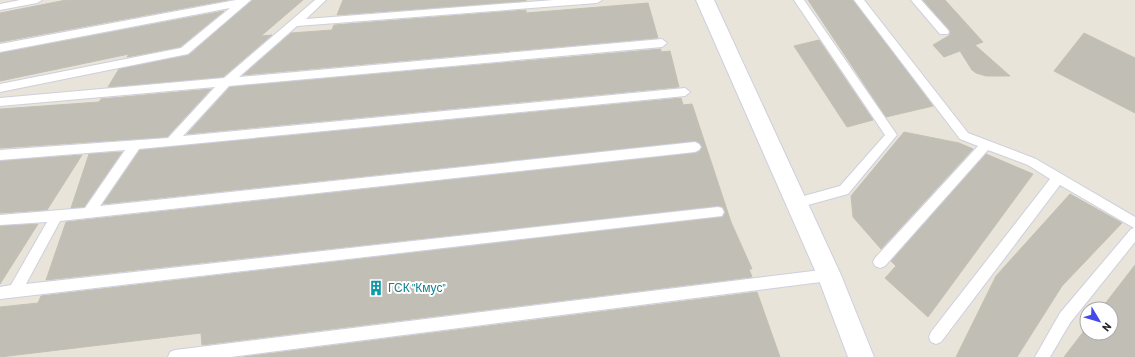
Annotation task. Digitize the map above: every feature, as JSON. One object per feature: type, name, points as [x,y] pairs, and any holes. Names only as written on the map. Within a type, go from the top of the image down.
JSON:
[{"type":"street","points":[[705,0],[829,275],[861,357]]},
{"type":"lane","points":[[0,7],[37,0]]},
{"type":"lane","points":[[171,142],[224,84],[321,0]]},
{"type":"lane","points":[[293,23],[597,0]]},
{"type":"lane","points":[[796,203],[844,190],[891,135],[799,0]]},
{"type":"lane","points":[[859,0],[964,136],[1032,162],[1135,223]]},
{"type":"lane","points":[[916,0],[944,32]]},
{"type":"lane","points":[[0,48],[245,1]]},
{"type":"lane","points":[[0,88],[184,51],[245,1]]},
{"type":"lane","points":[[0,102],[224,84],[662,43]]},
{"type":"lane","points":[[0,155],[171,142],[685,92]]},
{"type":"lane","points":[[88,213],[136,144]]},
{"type":"lane","points":[[880,262],[986,144]]},
{"type":"lane","points":[[0,220],[88,213],[696,147]]},
{"type":"lane","points":[[936,337],[1058,178]]},
{"type":"lane","points":[[0,293],[718,212]]},
{"type":"lane","points":[[16,290],[56,215]]},
{"type":"lane","points":[[1042,357],[1065,318],[1135,233]]},
{"type":"lane","points":[[175,357],[829,275]]},
{"type":"building","points":[[66,0],[228,0],[0,42],[0,13]]},
{"type":"building","points":[[252,0],[303,0],[261,36],[272,35],[223,77],[108,87],[119,69],[189,55]]},
{"type":"building","points":[[343,0],[526,0],[526,1],[337,15]]},
{"type":"building","points":[[808,0],[853,0],[933,106],[886,117]]},
{"type":"building","points":[[923,0],[945,0],[983,42],[975,45],[1010,76],[986,76],[976,73],[972,70],[960,51],[944,57],[933,45],[950,35],[950,31]]},
{"type":"building","points":[[648,3],[658,38],[243,75],[291,33],[332,30],[334,25],[526,10],[526,13]]},
{"type":"building","points":[[224,11],[180,47],[127,57],[129,54],[0,81],[0,53]]},
{"type":"building","points":[[1084,33],[1135,58],[1135,113],[1054,71]]},
{"type":"building","points":[[819,40],[873,120],[847,127],[794,46]]},
{"type":"building","points":[[661,49],[661,52],[670,51],[679,87],[187,134],[230,87]]},
{"type":"building","points":[[211,89],[167,137],[0,148],[0,109],[99,102],[101,99]]},
{"type":"building","points":[[681,98],[683,105],[692,104],[731,222],[752,269],[749,269],[752,277],[202,345],[201,333],[0,357],[0,307],[38,303],[41,296],[722,217],[725,213],[723,207],[718,206],[46,280],[66,222],[695,153],[700,151],[702,146],[695,141],[103,204],[140,150]]},
{"type":"building","points":[[904,132],[959,143],[973,149],[881,249],[853,217],[851,196]]},
{"type":"building","points":[[122,152],[84,207],[71,208],[89,154]]},
{"type":"building","points":[[986,154],[1033,174],[928,317],[885,278],[896,266],[891,261]]},
{"type":"building","points":[[82,155],[47,210],[0,213],[0,161]]},
{"type":"building","points":[[1070,194],[1122,223],[1062,286],[1017,357],[956,357],[996,276]]},
{"type":"building","points":[[38,224],[0,284],[0,226]]},
{"type":"building","points":[[1135,265],[1135,357],[1064,357],[1079,337],[1079,341],[1119,341],[1119,301],[1107,301]]},
{"type":"building","points":[[757,292],[780,357],[243,357]]},
{"type":"place","name":"ГСК \"Кмус\"","points":[[376,288]]}]
